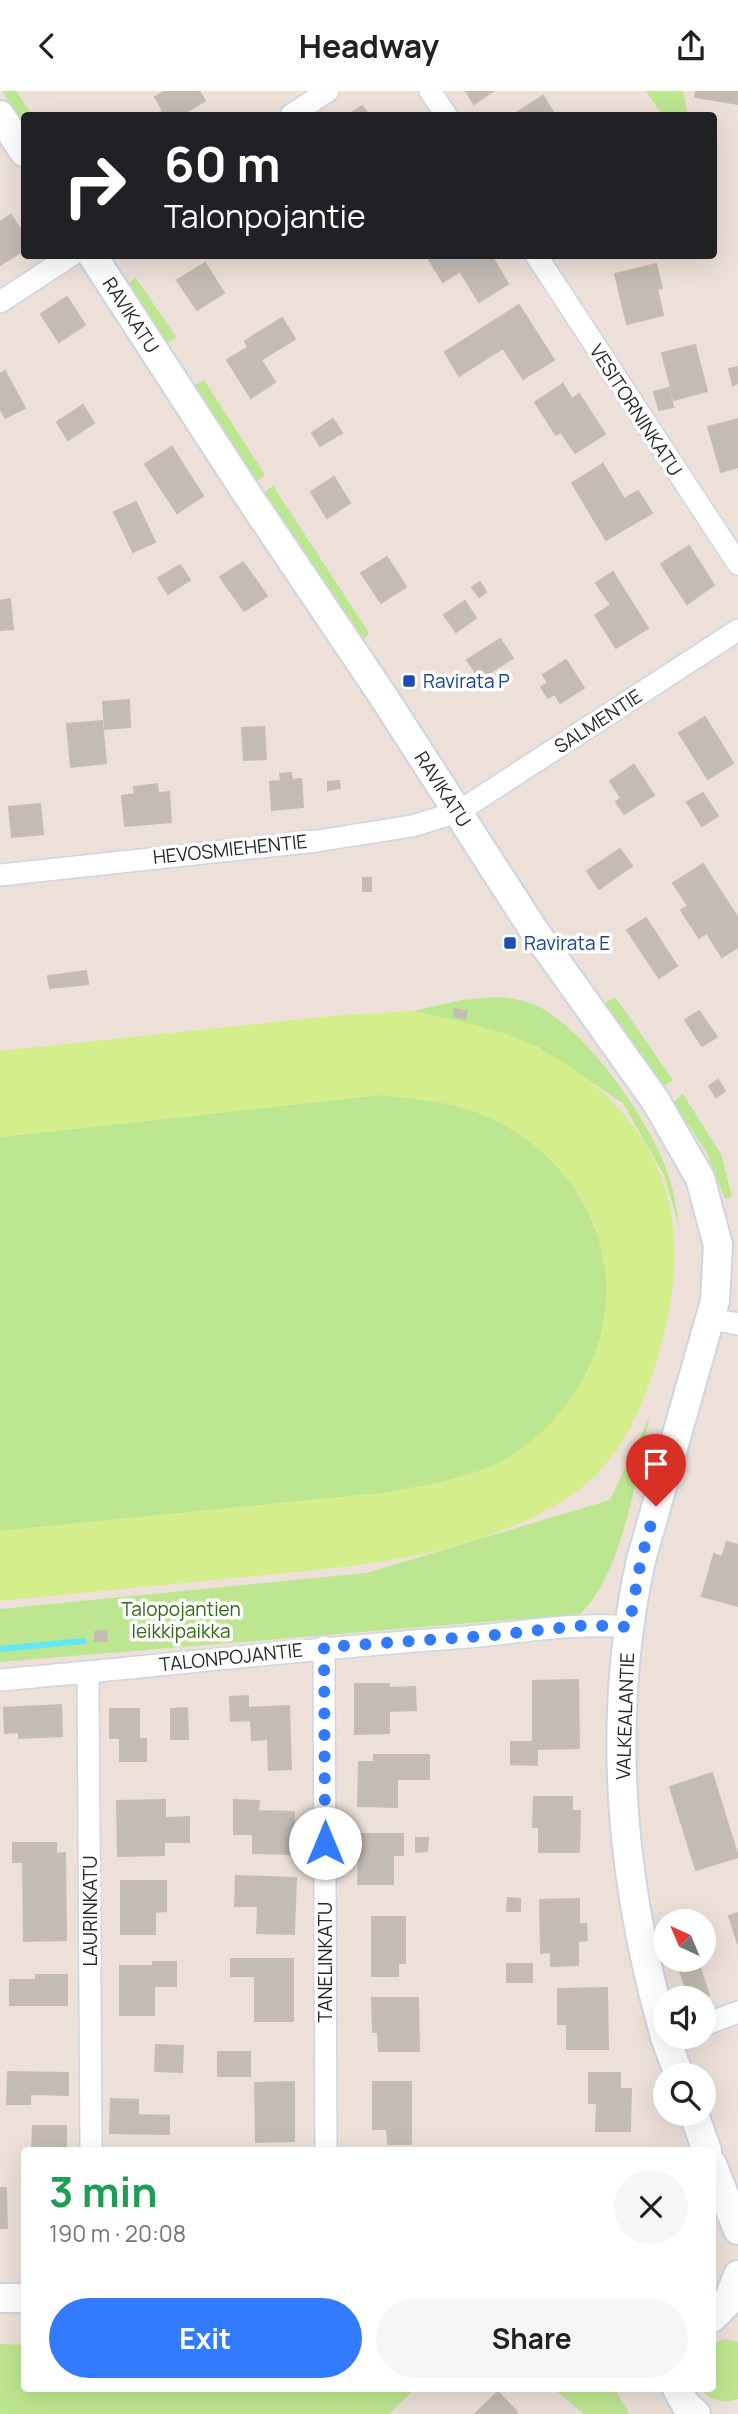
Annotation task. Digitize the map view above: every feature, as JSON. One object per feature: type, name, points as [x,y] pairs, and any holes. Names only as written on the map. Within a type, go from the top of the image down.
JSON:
[{"type":"street","points":[[296,112],[328,91]]},
{"type":"street","points":[[430,91],[444,112]]},
{"type":"street","points":[[0,115],[21,147]]},
{"type":"street","points":[[0,302],[66,259]]},
{"type":"street","name":"RAVIKATU","points":[[95,259],[533,929],[655,1100],[688,1154],[709,1205],[718,1245],[724,1321]]},
{"type":"street","name":"VESITORNINKATU","points":[[539,259],[738,564]]},
{"type":"street","name":"SALMENTIE","points":[[458,812],[738,630]]},
{"type":"street","name":"HEVOSMIEHENTIE","points":[[0,874],[317,841],[412,826],[458,812]]},
{"type":"street","name":"VALKEALANTIE","points":[[653,1992],[640,1946],[627,1871],[622,1748],[629,1627],[641,1560],[724,1321]]},
{"type":"street","name":"TALONPOJANTIE","points":[[0,1680],[324,1647],[486,1636],[587,1625],[629,1627]]},
{"type":"street","name":"TANELINKATU","points":[[324,1647],[326,2147]]},
{"type":"street","name":"LAURINKATU","points":[[88,1672],[91,2147]]},
{"type":"street","points":[[716,2020],[738,2012]]},
{"type":"street","points":[[698,2126],[706,2147]]},
{"type":"street","points":[[716,2175],[737,2230]]},
{"type":"street","points":[[716,2315],[727,2303],[738,2275]]},
{"type":"street","points":[[0,2298],[21,2298]]},
{"type":"street","points":[[716,2319],[738,2319]]},
{"type":"street","points":[[679,2392],[686,2405],[696,2414]]},
{"type":"green space","points":[[2,91],[16,91],[30,112],[21,112],[21,120]]},
{"type":"green space","points":[[646,91],[683,91],[687,112],[660,112]]},
{"type":"green space","points":[[136,278],[176,337],[166,344],[128,284]]},
{"type":"green space","points":[[204,380],[265,475],[257,481],[194,386]]},
{"type":"green space","points":[[273,486],[369,633],[364,639],[264,492]]},
{"type":"green space","points":[[497,997],[532,1004],[562,1022],[582,1040],[620,1086],[652,1137],[663,1161],[680,1230],[664,1175],[623,1103],[538,1047],[478,1026],[413,1011],[462,1000]]},
{"type":"green space","points":[[615,997],[673,1080],[662,1087],[603,1004]]},
{"type":"green space","points":[[413,1011],[494,1030],[540,1049],[584,1077],[619,1109],[645,1143],[663,1181],[672,1222],[674,1266],[669,1313],[656,1363],[640,1407],[620,1445],[592,1479],[554,1506],[479,1539],[441,1550],[324,1569],[0,1601],[0,1531],[383,1493],[436,1483],[471,1474],[504,1460],[519,1451],[560,1414],[588,1371],[603,1325],[606,1278],[597,1232],[575,1189],[541,1151],[495,1120],[454,1105],[381,1095],[0,1137],[0,1051],[341,1015]]},
{"type":"green space","points":[[683,1094],[721,1154],[732,1197],[725,1199],[706,1151],[673,1102]]},
{"type":"green space","points":[[381,1095],[454,1105],[495,1120],[541,1151],[575,1189],[597,1232],[606,1278],[603,1325],[588,1371],[560,1414],[519,1451],[504,1460],[471,1474],[436,1483],[383,1493],[0,1531],[0,1137]]},
{"type":"green space","name":"Talopojantien leikkipaikka","points":[[650,1416],[617,1550],[607,1575],[580,1614],[0,1662],[0,1609],[366,1573],[610,1500]]},
{"type":"green space","points":[[725,2339],[738,2342],[738,2399],[713,2399],[704,2392],[716,2392],[716,2342]]},
{"type":"green space","points":[[0,2344],[21,2345],[21,2392],[412,2392],[389,2414],[0,2414]]},
{"type":"green space","points":[[558,2392],[617,2392],[629,2414],[584,2414]]},
{"type":"building","points":[[165,91],[199,91],[205,101],[186,112],[161,112],[155,97]]},
{"type":"building","points":[[466,91],[493,91],[474,104]]},
{"type":"building","points":[[696,91],[738,91],[738,104],[695,97]]},
{"type":"building","points":[[543,96],[553,112],[518,112]]},
{"type":"building","points":[[362,106],[367,112],[353,112]]},
{"type":"building","points":[[11,215],[21,230],[21,252],[0,265],[0,222]]},
{"type":"building","points":[[429,259],[493,259],[508,284],[479,302],[460,271],[443,282]]},
{"type":"building","points":[[205,263],[224,293],[197,310],[177,280]]},
{"type":"building","points":[[656,264],[662,288],[657,289],[663,315],[627,324],[615,274]]},
{"type":"building","points":[[67,297],[85,325],[59,342],[41,314]]},
{"type":"building","points":[[519,305],[554,360],[523,379],[503,348],[459,376],[445,352]]},
{"type":"building","points":[[282,318],[295,339],[261,360],[275,382],[251,398],[227,360],[248,347],[245,341]]},
{"type":"building","points":[[695,345],[707,391],[674,400],[662,353]]},
{"type":"building","points":[[738,367],[738,383],[733,385],[729,369]]},
{"type":"building","points":[[5,371],[25,408],[5,418],[0,408],[0,374]]},
{"type":"building","points":[[563,384],[572,399],[579,394],[605,434],[575,453],[561,432],[556,435],[535,402]]},
{"type":"building","points":[[669,388],[673,407],[659,410],[654,392]]},
{"type":"building","points":[[83,405],[94,423],[68,440],[57,422]]},
{"type":"building","points":[[333,419],[342,433],[320,446],[312,433]]},
{"type":"building","points":[[738,419],[738,467],[721,472],[708,427]]},
{"type":"building","points":[[172,447],[203,496],[177,513],[145,464]]},
{"type":"building","points":[[603,464],[624,499],[638,491],[652,513],[606,540],[572,483]]},
{"type":"building","points":[[334,477],[350,503],[327,518],[311,492]]},
{"type":"building","points":[[136,502],[155,542],[133,552],[114,512]]},
{"type":"building","points":[[689,546],[714,585],[687,604],[661,564]]},
{"type":"building","points":[[387,557],[406,587],[381,603],[361,573]]},
{"type":"building","points":[[243,562],[267,596],[244,611],[220,577]]},
{"type":"building","points":[[180,565],[190,580],[168,594],[158,578]]},
{"type":"building","points":[[613,572],[627,595],[611,605],[596,583]]},
{"type":"building","points":[[480,582],[486,592],[479,597],[472,587]]},
{"type":"building","points":[[627,595],[648,628],[616,648],[595,615]]},
{"type":"building","points":[[10,599],[13,629],[0,630],[0,601]]},
{"type":"building","points":[[465,601],[476,618],[456,632],[444,615]]},
{"type":"building","points":[[500,639],[513,658],[480,679],[467,660]]},
{"type":"building","points":[[566,660],[584,688],[560,703],[555,694],[548,698],[541,687],[548,683],[543,675]]},
{"type":"building","points":[[129,700],[130,727],[105,729],[103,702]]},
{"type":"building","points":[[705,717],[733,763],[708,779],[679,733]]},
{"type":"building","points":[[102,721],[106,763],[71,767],[67,724]]},
{"type":"building","points":[[264,727],[266,759],[244,760],[242,728]]},
{"type":"building","points":[[634,765],[654,795],[624,814],[616,802],[621,798],[610,781]]},
{"type":"building","points":[[291,773],[292,780],[301,779],[303,807],[272,810],[270,782],[281,781],[280,774]]},
{"type":"building","points":[[339,781],[340,788],[328,790],[328,782]]},
{"type":"building","points":[[157,784],[158,793],[169,792],[171,822],[125,826],[122,796],[135,794],[134,787]]},
{"type":"building","points":[[703,793],[718,816],[702,826],[687,802]]},
{"type":"building","points":[[40,804],[43,834],[12,837],[9,807]]},
{"type":"building","points":[[620,849],[632,866],[599,889],[587,871]]},
{"type":"building","points":[[703,864],[738,918],[738,947],[722,957],[707,933],[699,938],[681,910],[688,906],[673,883]]},
{"type":"building","points":[[363,878],[371,878],[371,891],[363,891]]},
{"type":"building","points":[[646,918],[677,966],[659,978],[627,930]]},
{"type":"building","points":[[86,971],[88,984],[50,988],[48,976]]},
{"type":"building","points":[[455,1009],[467,1011],[465,1019],[454,1016]]},
{"type":"building","points":[[699,1011],[717,1037],[702,1046],[685,1020]]},
{"type":"building","points":[[718,1080],[725,1091],[716,1097],[709,1086]]},
{"type":"building","points":[[727,1542],[738,1545],[738,1606],[702,1596],[714,1554],[722,1557]]},
{"type":"building","points":[[106,1631],[107,1641],[95,1641],[95,1632]]},
{"type":"building","points":[[578,1680],[579,1748],[533,1749],[533,1681]]},
{"type":"building","points":[[355,1684],[389,1684],[389,1733],[355,1734]]},
{"type":"building","points":[[415,1687],[416,1710],[389,1711],[389,1688]]},
{"type":"building","points":[[248,1696],[248,1708],[289,1706],[291,1769],[269,1770],[268,1739],[252,1740],[251,1720],[231,1721],[230,1697]]},
{"type":"building","points":[[61,1705],[62,1736],[19,1738],[19,1732],[5,1733],[4,1708]]},
{"type":"building","points":[[187,1708],[188,1739],[171,1739],[171,1709]]},
{"type":"building","points":[[110,1709],[139,1709],[139,1739],[146,1739],[146,1761],[120,1761],[120,1738],[110,1738]]},
{"type":"building","points":[[511,1742],[533,1742],[533,1749],[537,1749],[537,1765],[511,1764]]},
{"type":"building","points":[[374,1755],[429,1755],[429,1779],[397,1779],[397,1807],[358,1806],[359,1762],[374,1762]]},
{"type":"building","points":[[712,1773],[738,1857],[696,1870],[670,1787]]},
{"type":"building","points":[[534,1797],[572,1797],[572,1811],[580,1811],[579,1852],[539,1852],[539,1827],[533,1827]]},
{"type":"building","points":[[165,1800],[165,1818],[189,1817],[189,1842],[164,1842],[164,1855],[118,1856],[117,1801]]},
{"type":"building","points":[[234,1800],[259,1801],[258,1811],[294,1812],[293,1854],[253,1853],[253,1834],[234,1834]]},
{"type":"building","points":[[360,1834],[403,1834],[403,1855],[393,1855],[393,1884],[358,1884]]},
{"type":"building","points":[[416,1838],[428,1838],[427,1851],[416,1852]]},
{"type":"building","points":[[13,1843],[56,1843],[56,1854],[65,1853],[66,1940],[24,1941],[23,1862],[13,1862]]},
{"type":"building","points":[[236,1876],[296,1878],[294,1934],[257,1933],[258,1906],[235,1906]]},
{"type":"building","points":[[121,1881],[166,1881],[166,1911],[155,1912],[155,1934],[121,1934]]},
{"type":"building","points":[[508,1898],[520,1899],[520,1911],[507,1911]]},
{"type":"building","points":[[579,1899],[579,1924],[586,1924],[587,1940],[578,1941],[578,1965],[551,1966],[551,1952],[541,1953],[540,1900]]},
{"type":"building","points":[[738,1913],[738,1944],[729,1916]]},
{"type":"building","points":[[372,1917],[405,1917],[405,1963],[398,1963],[398,1976],[372,1976]]},
{"type":"building","points":[[231,1959],[293,1959],[293,2021],[255,2021],[255,1976],[231,1976]]},
{"type":"building","points":[[153,1962],[176,1962],[176,1986],[154,1986],[154,2015],[120,2015],[120,1966],[153,1966]]},
{"type":"building","points":[[507,1964],[532,1964],[532,1982],[507,1982]]},
{"type":"building","points":[[680,1972],[701,1972],[706,1986],[685,1986]]},
{"type":"building","points":[[36,1975],[67,1975],[67,2005],[10,2005],[10,1980],[36,1980]]},
{"type":"building","points":[[607,1988],[608,2049],[567,2049],[567,2024],[558,2024],[558,1989]]},
{"type":"building","points":[[372,1998],[418,1998],[419,2051],[379,2051],[378,2032],[373,2032]]},
{"type":"building","points":[[156,2045],[183,2046],[182,2072],[155,2071]]},
{"type":"building","points":[[218,2052],[250,2052],[250,2076],[218,2076]]},
{"type":"building","points":[[8,2072],[68,2073],[68,2095],[30,2094],[30,2104],[7,2104]]},
{"type":"building","points":[[589,2073],[620,2073],[620,2089],[631,2089],[630,2131],[596,2131],[597,2103],[589,2103]]},
{"type":"building","points":[[294,2082],[294,2141],[256,2142],[255,2083]]},
{"type":"building","points":[[373,2082],[411,2082],[411,2144],[388,2144],[387,2129],[373,2129]]},
{"type":"building","points":[[111,2099],[138,2100],[138,2115],[169,2116],[169,2134],[110,2133]]},
{"type":"building","points":[[33,2126],[66,2126],[66,2147],[32,2147]]},
{"type":"building","points":[[0,2188],[6,2188],[7,2228],[0,2228]]},
{"type":"building","points":[[498,2392],[517,2412],[515,2414],[475,2414]]},
{"type":"waterway","points":[[0,1649],[84,1641]]},
{"type":"place","name":"Ravirata P","points":[[409,681]]},
{"type":"place","name":"Ravirata E","points":[[510,943]]},
{"type":"route","points":[[325,1843],[324,1647],[486,1636],[587,1625],[629,1627],[632,1600],[656,1506]]}]
